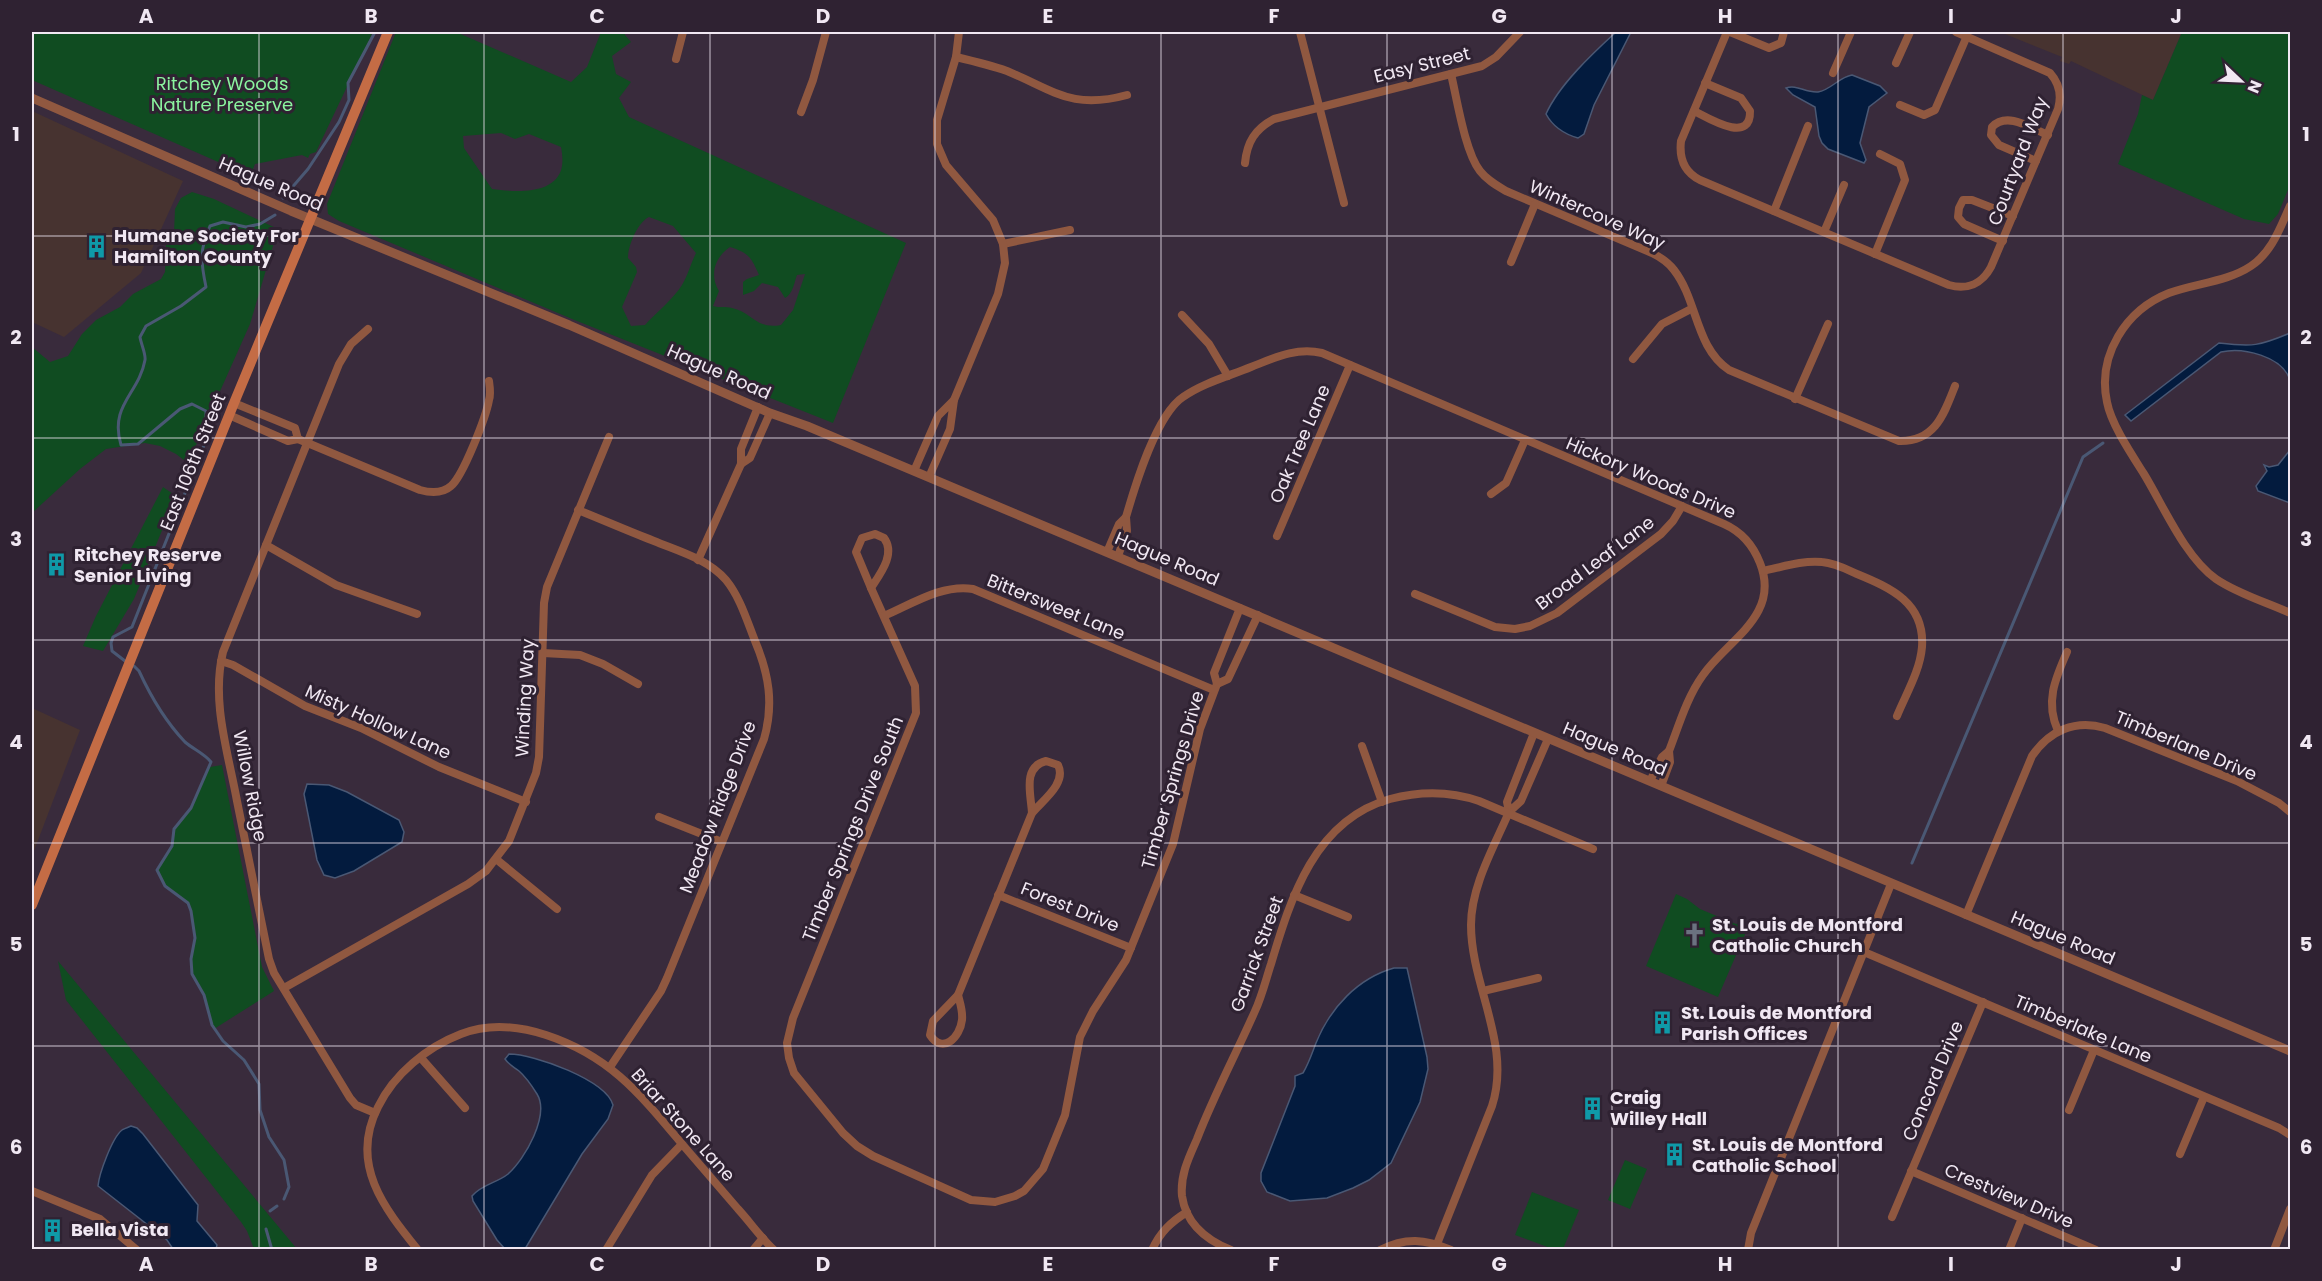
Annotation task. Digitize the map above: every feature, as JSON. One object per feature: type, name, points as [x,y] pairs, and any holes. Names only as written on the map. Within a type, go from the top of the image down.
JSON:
[{"type":"main road","name":"East 106th Street","points":[[32,905],[229,415],[388,32]]},
{"type":"street","points":[[676,59],[682,32]]},
{"type":"street","points":[[801,112],[826,32]]},
{"type":"street","points":[[929,477],[950,429],[954,400],[998,294],[1004,272],[1003,244],[988,212],[946,165],[939,151],[936,136],[937,120],[956,57],[959,32]]},
{"type":"street","points":[[1300,32],[1344,203]]},
{"type":"street","name":"Easy Street","points":[[1245,163],[1248,145],[1258,129],[1265,124],[1283,116],[1488,63],[1520,32]]},
{"type":"street","points":[[1784,32],[1781,43],[1772,48],[1729,32],[1680,147],[1682,161],[1687,170],[1700,180],[1875,254],[1905,180],[1904,170],[1900,164],[1880,154]]},
{"type":"street","points":[[1833,73],[1851,32]]},
{"type":"street","points":[[1896,63],[1910,32]]},
{"type":"street","name":"Courtyard Way","points":[[1875,254],[1949,285],[1962,287],[1975,284],[1989,271],[2048,135],[2060,98],[2053,76],[2037,66],[1956,32]]},
{"type":"street","points":[[1900,105],[1924,115],[1935,110],[1967,36]]},
{"type":"street","points":[[956,57],[1005,70],[1068,99],[1094,101],[1127,95]]},
{"type":"street","name":"Wintercove Way","points":[[1451,74],[1474,162],[1489,180],[1535,204],[1661,258],[1674,269],[1711,354],[1717,361],[1740,376],[1891,439],[1907,441],[1923,437],[1934,430],[1955,386]]},
{"type":"street","points":[[1694,111],[1733,128],[1742,127],[1749,120],[1750,111],[1744,101],[1705,84]]},
{"type":"street","name":"Hague Road","points":[[32,98],[309,219],[569,325],[770,413],[807,426],[1118,556],[2290,1052]]},
{"type":"street","points":[[2036,161],[1996,144],[1991,135],[1992,127],[2000,120],[2008,119],[2048,135]]},
{"type":"street","points":[[1774,211],[1808,126]]},
{"type":"street","points":[[1824,232],[1844,185]]},
{"type":"street","points":[[2003,241],[1964,224],[1958,217],[1959,208],[1963,201],[1972,200],[2013,216]]},
{"type":"street","points":[[1511,262],[1535,204]]},
{"type":"street","points":[[2290,206],[2274,241],[2261,258],[2252,265],[2232,275],[2169,293],[2150,302],[2137,312],[2115,341],[2108,361],[2105,388],[2107,404],[2116,427],[2187,547],[2202,567],[2231,588],[2290,613]]},
{"type":"street","points":[[1003,244],[1070,230]]},
{"type":"street","points":[[1634,359],[1662,324],[1691,309]]},
{"type":"street","points":[[1182,315],[1209,344],[1228,376]]},
{"type":"street","points":[[1795,399],[1828,324]]},
{"type":"street","name":"Willow Ridge","points":[[368,329],[346,351],[266,545],[220,661],[219,704],[269,958],[274,973],[350,1098],[356,1105],[375,1113]]},
{"type":"street","name":"Hickory Woods Drive","points":[[1126,517],[1138,478],[1162,421],[1170,408],[1188,393],[1296,351],[1315,352],[1350,365],[1724,524],[1742,535],[1752,546],[1763,571],[1764,593],[1760,608],[1744,633],[1710,667],[1697,684],[1669,751],[1670,762],[1661,786]]},
{"type":"street","name":"Oak Tree Lane","points":[[1277,536],[1350,365]]},
{"type":"street","points":[[229,415],[288,441],[298,439],[420,490],[435,493],[454,484],[461,472],[488,407],[489,381]]},
{"type":"street","points":[[914,471],[938,416],[954,400]]},
{"type":"street","points":[[234,403],[295,428],[298,439]]},
{"type":"street","points":[[698,560],[741,464],[741,449],[758,407]]},
{"type":"street","points":[[741,464],[750,458],[770,413]]},
{"type":"street","name":"Winding Way","points":[[284,988],[468,884],[486,871],[513,834],[536,773],[539,757],[547,587],[609,437]]},
{"type":"street","points":[[1491,494],[1506,483],[1525,440]]},
{"type":"street","name":"Broad Leaf Lane","points":[[1415,594],[1495,627],[1515,629],[1530,626],[1557,613],[1661,534],[1673,521],[1682,506]]},
{"type":"street","name":"Meadow Ridge Drive","points":[[578,510],[698,560],[717,572],[733,590],[761,656],[769,688],[769,715],[764,739],[667,978],[609,1067]]},
{"type":"street","points":[[1107,552],[1119,524],[1126,517]]},
{"type":"street","points":[[1118,556],[1127,531],[1126,517]]},
{"type":"street","name":"Timber Springs Drive South","points":[[871,588],[886,562],[889,550],[884,538],[870,534],[858,542],[856,552],[871,588],[915,686],[916,714],[789,1029],[789,1058],[800,1081],[850,1140],[873,1156],[972,1200],[987,1202],[1004,1200]]},
{"type":"street","points":[[266,545],[336,585],[417,614]]},
{"type":"street","points":[[1763,571],[1805,562],[1823,562],[1885,585],[1906,601],[1918,621],[1922,645],[1918,666],[1897,716]]},
{"type":"street","name":"Bittersweet Lane","points":[[884,616],[945,590],[959,588],[973,590],[1216,687]]},
{"type":"street","name":"Timber Springs Drive","points":[[1004,1200],[1024,1191],[1043,1169],[1065,1115],[1080,1038],[1093,1011],[1120,970],[1131,948],[1176,835],[1200,729],[1216,687],[1214,673],[1240,608]]},
{"type":"street","name":"Timber Springs Drive","points":[[1216,687],[1228,680],[1258,615]]},
{"type":"street","points":[[1966,915],[2032,756],[2058,731],[2051,711],[2052,692],[2067,652]]},
{"type":"street","points":[[543,653],[580,655],[603,664],[638,684]]},
{"type":"street","name":"Misty Hollow Lane","points":[[220,661],[233,665],[305,706],[361,728],[439,767],[526,802]]},
{"type":"street","name":"Timberlane Drive","points":[[2058,731],[2084,725],[2104,728],[2237,781],[2279,803],[2290,812]]},
{"type":"street","points":[[1509,812],[1507,802],[1534,733]]},
{"type":"street","points":[[1437,1244],[1497,1086],[1498,1057],[1472,938],[1472,911],[1478,887],[1509,812],[1521,801],[1548,739]]},
{"type":"street","points":[[1362,746],[1382,801]]},
{"type":"street","name":"Hickory Woods Drive","points":[[1650,781],[1662,756],[1669,751]]},
{"type":"street","name":"Forest Drive","points":[[958,995],[962,1014],[959,1030],[952,1042],[946,1044],[936,1042],[930,1035],[933,1021],[958,995],[1032,813],[1060,780],[1061,771],[1055,763],[1041,762],[1032,770],[1029,782],[1032,813]]},
{"type":"street","name":"Garrick Street","points":[[1231,1250],[1203,1235],[1187,1212],[1182,1195],[1185,1169],[1210,1106],[1256,1009],[1294,895],[1308,865],[1324,842],[1351,819],[1382,801],[1415,794],[1448,794],[1472,798],[1509,812],[1593,849]]},
{"type":"street","points":[[659,817],[722,842]]},
{"type":"street","points":[[496,859],[557,909]]},
{"type":"street","points":[[1748,1250],[1751,1233],[1891,884]]},
{"type":"street","name":"Forest Drive","points":[[998,895],[1131,948]]},
{"type":"street","points":[[1294,895],[1348,917]]},
{"type":"street","name":"Timberlake Lane","points":[[1864,952],[2280,1128],[2290,1135]]},
{"type":"street","points":[[1483,991],[1538,978]]},
{"type":"street","name":"Concord Drive","points":[[1892,1217],[1983,1002]]},
{"type":"street","name":"Briar Stone Lane","points":[[418,1250],[391,1216],[375,1189],[368,1147],[375,1113],[387,1090],[437,1045],[467,1032],[483,1028],[508,1027],[554,1038],[609,1067],[635,1089],[774,1250]]},
{"type":"street","points":[[2069,1110],[2094,1050]]},
{"type":"street","points":[[421,1058],[465,1108]]},
{"type":"street","points":[[2180,1154],[2204,1096]]},
{"type":"street","points":[[606,1250],[652,1175],[682,1144]]},
{"type":"street","name":"Crestview Drive","points":[[1911,1171],[2096,1250]]},
{"type":"street","points":[[32,1191],[100,1219],[137,1250]]},
{"type":"street","points":[[2274,1250],[2290,1209]]},
{"type":"street","points":[[1152,1250],[1157,1238],[1167,1227],[1187,1212]]},
{"type":"street","points":[[2009,1250],[2022,1218]]},
{"type":"street","points":[[753,1250],[763,1238]]},
{"type":"street","points":[[1380,1250],[1407,1240],[1421,1240],[1451,1250]]},
{"type":"shaded area","points":[[2000,32],[2182,32],[2153,100],[2071,61],[2069,64],[2060,61],[2062,57]]},
{"type":"shaded area","points":[[32,111],[183,181],[141,273],[64,337],[32,322]]},
{"type":"shaded area","points":[[32,708],[80,730],[32,856]]},
{"type":"green space","name":"Ritchey Woods Nature Preserve","points":[[32,32],[373,32],[316,152],[310,154],[308,158],[302,155],[255,164],[250,176],[32,80]]},
{"type":"green space","points":[[396,32],[456,32],[571,82],[587,67],[601,32],[625,32],[631,42],[612,56],[616,74],[631,82],[619,98],[629,117],[906,243],[833,423],[572,319],[339,221],[328,214],[327,204]],"holes":[[[501,133],[515,139],[529,134],[561,147],[562,164],[558,176],[552,183],[533,190],[492,189],[464,148],[463,136]],[[649,217],[673,226],[696,253],[679,290],[645,325],[631,326],[622,307],[637,272],[636,267],[628,258],[628,253],[634,234]],[[730,247],[741,251],[751,260],[759,275],[743,282],[743,295],[754,291],[762,283],[778,287],[785,298],[792,291],[797,275],[805,274],[793,310],[781,325],[766,325],[739,310],[713,306],[719,291],[714,279],[715,267]]]},
{"type":"green space","points":[[2182,32],[2290,32],[2290,185],[2278,214],[2269,224],[2244,219],[2118,164],[2138,114],[2142,95],[2153,100]]},
{"type":"green space","points":[[192,192],[214,199],[278,229],[250,324],[188,463],[160,446],[145,443],[106,449],[80,469],[32,513],[32,347],[50,362],[68,356],[82,334],[96,320],[120,307],[133,294],[161,279],[165,272],[166,244],[174,233],[175,209],[181,198]]},
{"type":"green space","points":[[163,487],[176,496],[134,599],[103,651],[83,646],[96,616]]},
{"type":"green space","points":[[222,765],[262,967],[274,991],[214,1029],[204,995],[192,974],[191,959],[195,938],[191,911],[187,903],[165,886],[157,870],[172,846],[174,829],[188,813],[210,767]]},
{"type":"green space","points":[[1676,894],[1700,909],[1736,924],[1743,922],[1749,925],[1718,997],[1646,966]]},
{"type":"green space","points":[[58,961],[297,1249],[254,1249],[241,1222],[66,1000]]},
{"type":"green space","points":[[1625,1160],[1647,1169],[1630,1209],[1608,1200]]},
{"type":"green space","points":[[1532,1192],[1579,1210],[1563,1249],[1553,1249],[1515,1235]]},
{"type":"water","points":[[1616,32],[1631,32],[1594,105],[1584,134],[1578,138],[1568,134],[1559,129],[1546,114],[1568,81]]},
{"type":"water","points":[[1852,75],[1880,86],[1887,93],[1869,107],[1860,143],[1866,160],[1864,163],[1828,149],[1819,136],[1815,107],[1793,95],[1786,88],[1794,87],[1818,92]]},
{"type":"water","points":[[2290,333],[2290,380],[2279,365],[2261,355],[2240,351],[2221,352],[2131,421],[2125,415],[2219,343],[2256,344]]},
{"type":"water","points":[[2290,450],[2290,503],[2258,491],[2256,486],[2267,471],[2264,465],[2269,467],[2278,465]]},
{"type":"water","points":[[307,784],[329,785],[347,792],[399,820],[404,832],[402,842],[354,871],[335,878],[324,875],[317,860],[304,794]]},
{"type":"water","points":[[1394,968],[1407,968],[1428,1069],[1420,1102],[1391,1163],[1369,1180],[1327,1198],[1290,1201],[1267,1192],[1261,1181],[1261,1173],[1295,1086],[1295,1076],[1303,1073],[1322,1030],[1347,996],[1369,979]]},
{"type":"water","points":[[509,1054],[535,1058],[568,1070],[597,1086],[608,1096],[613,1105],[608,1119],[582,1154],[525,1249],[505,1249],[497,1240],[472,1196],[480,1189],[504,1177],[515,1167],[528,1148],[538,1125],[540,1103],[537,1094],[524,1076],[505,1059]]},
{"type":"water","points":[[131,1126],[143,1134],[198,1205],[197,1221],[217,1245],[216,1249],[173,1249],[167,1240],[98,1186],[103,1165],[114,1140],[122,1130]]},
{"type":"waterway","points":[[283,198],[308,169],[339,122],[349,100],[348,83],[375,32]]},
{"type":"waterway","points":[[125,661],[112,651],[113,637],[132,627],[212,425],[206,417],[206,411],[192,404],[180,409],[138,444],[121,445],[118,431],[122,409],[142,372],[145,360],[140,337],[146,326],[181,306],[206,287],[202,257],[204,242],[210,226],[223,222],[246,227],[260,224],[275,215]]},
{"type":"waterway","points":[[1912,863],[2083,457],[2103,443]]},
{"type":"waterway","points":[[134,666],[171,726],[185,742],[211,762],[191,808],[174,829],[172,846],[157,870],[165,886],[188,903],[191,911],[195,938],[191,959],[192,974],[204,995],[212,1025],[223,1041],[244,1060],[259,1084],[260,1110],[269,1137],[284,1160],[289,1187],[284,1199]]},
{"type":"waterway","points":[[270,1211],[277,1206]]},
{"type":"waterway","points":[[266,1229],[272,1250]]},
{"type":"place","name":"Humane Society For Hamilton County","points":[[96,246]]},
{"type":"place","name":"Ritchey Reserve Senior Living","points":[[56,565]]},
{"type":"place","name":"St. Louis de Montford Catholic Church","points":[[1694,935]]},
{"type":"place","name":"St. Louis de Montford Parish Offices","points":[[1663,1023]]},
{"type":"place","name":"Craig Willey Hall","points":[[1592,1108]]},
{"type":"place","name":"St. Louis de Montford Catholic School","points":[[1674,1155]]},
{"type":"place","name":"Bella Vista","points":[[53,1230]]}]
